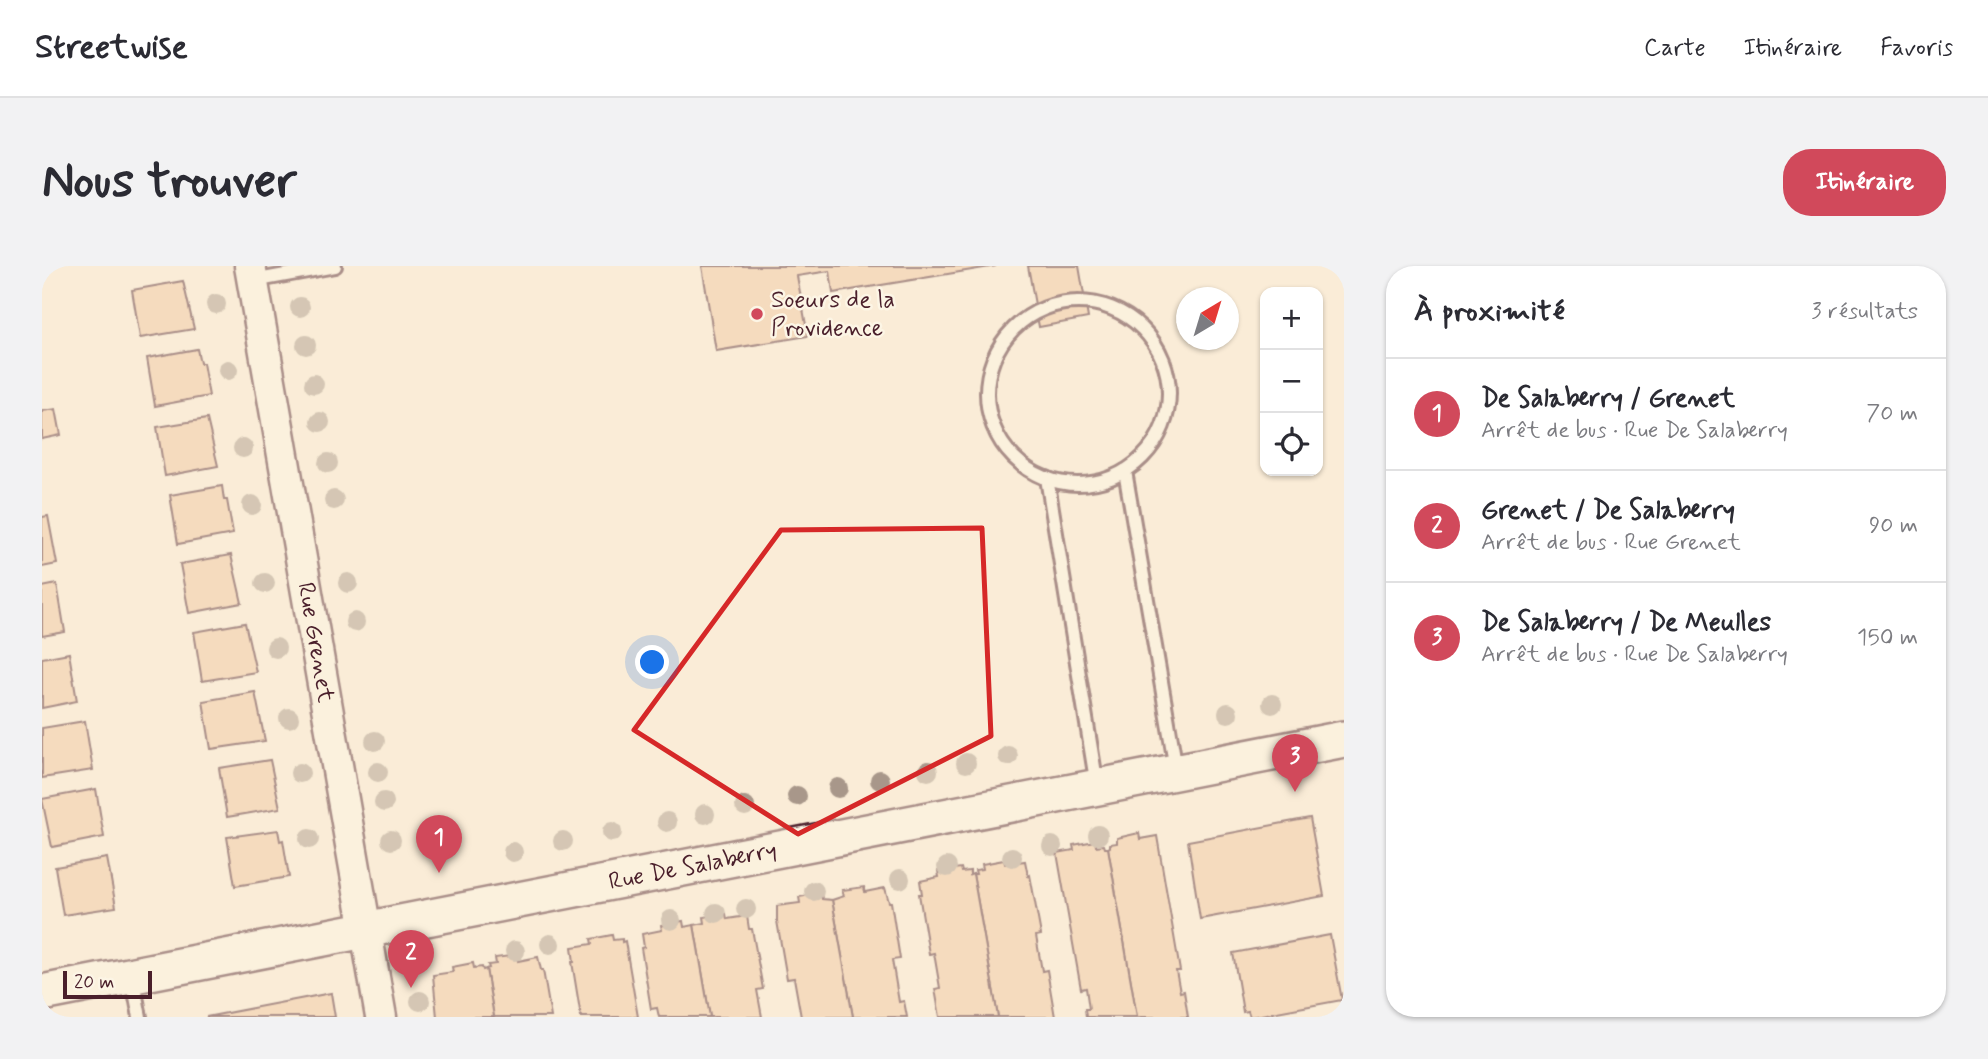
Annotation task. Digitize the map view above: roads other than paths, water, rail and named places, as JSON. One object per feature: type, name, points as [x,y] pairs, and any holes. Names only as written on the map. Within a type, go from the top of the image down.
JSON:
[{"type":"main road","name":"Rue De Salaberry","points":[[42,993],[1344,739]]},
{"type":"street","name":"Rue Grenet","points":[[251,273],[381,1017]]},
{"type":"lane","points":[[251,273],[335,266]]},
{"type":"lane","points":[[1070,302],[1100,304],[1129,316],[1151,337],[1165,364],[1170,395],[1164,425],[1149,451],[1125,471],[1100,481],[1074,484],[1047,478],[1020,463],[1000,440],[989,411],[988,381],[996,352],[1015,327],[1040,309],[1070,302]]},
{"type":"lane","points":[[1125,471],[1177,773]]},
{"type":"lane","points":[[1047,478],[1098,788]]},
{"type":"lane","points":[[131,975],[140,1017]]},
{"type":"place","name":"Soeurs de la Providence","points":[[757,314]]},
{"type":"place","name":"De Salaberry / De Meulles","points":[[1295,792]]},
{"type":"place","name":"De Salaberry / Grenet","points":[[439,873]]},
{"type":"place","name":"Grenet / De Salaberry","points":[[411,988]]}]
